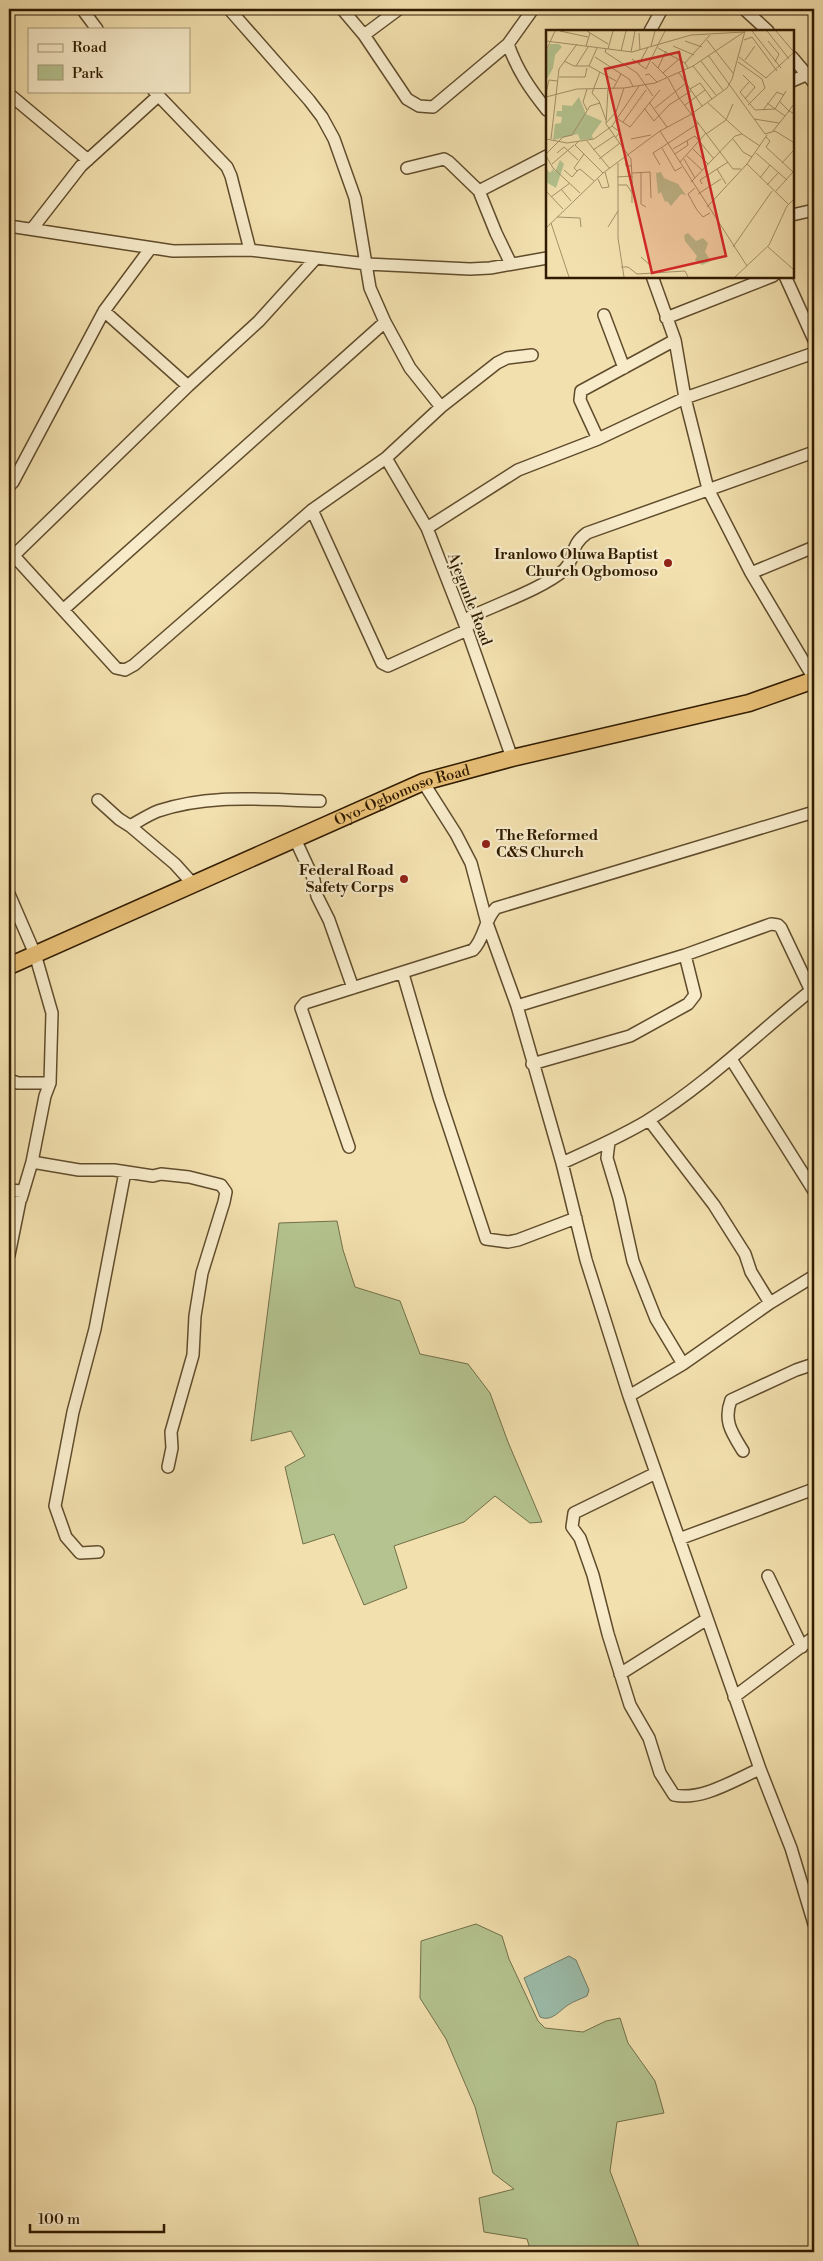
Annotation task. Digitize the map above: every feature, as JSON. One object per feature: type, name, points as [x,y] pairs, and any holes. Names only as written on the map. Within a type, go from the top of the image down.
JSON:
[{"type":"highway","name":"Oyo-Ogbomoso Road","points":[[9,966],[423,782],[512,758],[749,703],[814,680]]},
{"type":"street","points":[[82,9],[96,28]]},
{"type":"street","points":[[228,9],[309,100],[322,117],[334,138],[355,198],[370,288],[385,322],[410,368],[441,407]]},
{"type":"street","points":[[342,9],[364,35],[407,99],[419,106],[433,107],[508,44],[533,9]]},
{"type":"street","points":[[364,35],[400,9]]},
{"type":"street","points":[[651,30],[662,9]]},
{"type":"street","points":[[744,9],[767,30]]},
{"type":"street","points":[[508,44],[515,65],[530,90],[546,109]]},
{"type":"street","points":[[793,57],[811,78]]},
{"type":"street","points":[[793,81],[811,78]]},
{"type":"street","points":[[9,94],[88,160]]},
{"type":"street","points":[[32,230],[74,174],[156,94],[226,167],[231,176],[250,250]]},
{"type":"street","points":[[479,192],[546,157]]},
{"type":"street","points":[[407,168],[444,159],[449,162],[479,192],[511,264]]},
{"type":"street","points":[[793,215],[814,210]]},
{"type":"street","points":[[9,226],[173,251],[250,250],[367,264],[470,269],[546,258]]},
{"type":"street","points":[[9,486],[13,482],[104,311],[150,248]]},
{"type":"street","points":[[316,258],[259,321],[188,386],[11,558],[64,609],[116,668],[126,670],[312,510],[386,458],[441,407],[497,364],[506,358],[532,355]]},
{"type":"street","points":[[653,278],[674,340],[685,398],[708,489],[752,573],[810,672],[814,675]]},
{"type":"street","points":[[666,318],[768,278]]},
{"type":"street","points":[[786,278],[814,340]]},
{"type":"street","points":[[104,311],[188,386]]},
{"type":"street","points":[[604,315],[624,368]]},
{"type":"street","points":[[64,609],[385,322]]},
{"type":"street","points":[[598,439],[579,396],[581,391],[674,340]]},
{"type":"street","points":[[427,528],[507,475],[598,439],[685,398],[814,353]]},
{"type":"street","points":[[312,510],[382,663],[388,666],[467,630],[470,617],[550,580],[564,570],[572,560],[572,548],[587,532],[814,452]]},
{"type":"street","name":"Ajegunle Road","points":[[386,458],[427,528],[467,630],[512,758]]},
{"type":"street","points":[[752,573],[814,547]]},
{"type":"street","points":[[423,782],[456,834],[471,863],[487,923],[517,1006],[532,1064],[562,1163],[586,1260],[629,1396],[734,1697],[791,1848],[814,1924]]},
{"type":"street","points":[[130,826],[156,812],[189,803],[235,798],[320,801]]},
{"type":"street","points":[[98,800],[175,864],[194,884]]},
{"type":"street","points":[[349,1147],[301,1008],[305,1003],[403,974],[473,950],[480,943],[490,914],[496,908],[814,812]]},
{"type":"street","points":[[295,839],[314,880],[317,896],[329,920],[353,988]]},
{"type":"street","points":[[9,894],[35,954],[52,1013],[50,1083],[44,1096],[32,1162],[20,1199]]},
{"type":"street","points":[[517,1006],[685,955],[771,924],[778,924],[813,990],[732,1059],[649,1120],[609,1142],[562,1163]]},
{"type":"street","points":[[532,1064],[630,1036],[688,1004],[695,995],[685,955]]},
{"type":"street","points":[[403,974],[439,1098],[486,1239],[508,1242],[518,1240],[576,1218]]},
{"type":"street","points":[[732,1059],[814,1191]]},
{"type":"street","points":[[9,1080],[18,1083],[50,1083]]},
{"type":"street","points":[[649,1120],[714,1205],[745,1254],[751,1272],[770,1303]]},
{"type":"street","points":[[609,1142],[607,1158],[619,1198],[633,1261],[656,1319],[683,1364]]},
{"type":"street","points":[[32,1162],[79,1170],[114,1170],[153,1176],[161,1174],[189,1178],[221,1185],[226,1192],[202,1273],[195,1316],[193,1354],[171,1432],[172,1448],[168,1467]]},
{"type":"street","points":[[98,1552],[80,1553],[66,1537],[55,1506],[73,1412],[96,1329],[125,1172]]},
{"type":"street","points":[[9,1190],[22,1191],[9,1255]]},
{"type":"street","points":[[629,1396],[683,1364],[770,1303],[814,1276]]},
{"type":"street","points":[[743,1450],[731,1432],[727,1412],[731,1400],[796,1370],[814,1364]]},
{"type":"street","points":[[656,1473],[574,1512],[572,1517],[572,1527],[580,1538],[593,1575],[630,1705],[654,1752],[660,1773],[674,1795],[686,1797],[701,1794],[760,1769]]},
{"type":"street","points":[[679,1539],[814,1489]]},
{"type":"street","points":[[768,1576],[802,1647]]},
{"type":"street","points":[[620,1674],[707,1619]]},
{"type":"street","points":[[734,1697],[814,1637]]},
{"type":"green space","points":[[337,1221],[343,1250],[355,1287],[400,1301],[420,1354],[468,1364],[490,1393],[508,1442],[542,1522],[530,1523],[495,1496],[464,1522],[394,1546],[407,1588],[364,1605],[334,1534],[303,1544],[285,1467],[305,1456],[291,1431],[251,1441],[279,1223]]},
{"type":"green space","points":[[476,1924],[502,1936],[509,1959],[538,2021],[545,2028],[583,2032],[606,2021],[620,2018],[628,2043],[655,2081],[664,2113],[617,2122],[610,2171],[641,2252],[531,2252],[527,2239],[484,2232],[479,2198],[514,2189],[493,2173],[475,2107],[446,2039],[420,1998],[421,1941]]},
{"type":"shaded area","points":[[569,1956],[576,1960],[589,1990],[587,1996],[570,2004],[552,2017],[540,2017],[524,1978]]},
{"type":"place","name":"Iranlowo Oluwa Baptist Church Ogbomoso","points":[[668,563]]},
{"type":"place","name":"The Reformed C&S Church","points":[[486,844]]},
{"type":"place","name":"Federal Road Safety Corps","points":[[404,879]]}]
